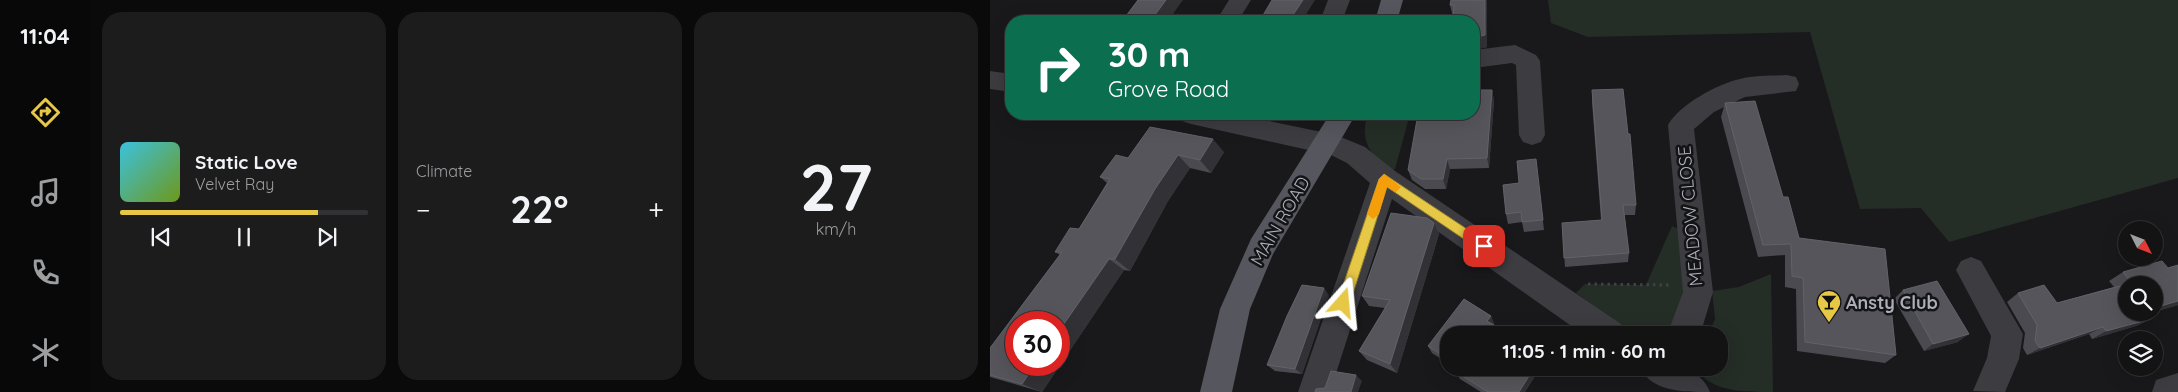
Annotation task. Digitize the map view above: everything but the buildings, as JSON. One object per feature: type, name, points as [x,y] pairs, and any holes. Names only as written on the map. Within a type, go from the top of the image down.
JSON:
[{"type":"main road","points":[[1388,15],[1392,0]]},
{"type":"main road","name":"MAIN ROAD","points":[[1216,392],[1235,309],[1261,248],[1339,120]]},
{"type":"street","points":[[1231,15],[1240,0]]},
{"type":"street","points":[[1333,15],[1339,0]]},
{"type":"street","points":[[1480,58],[1515,54],[1528,60],[1532,135]]},
{"type":"street","points":[[990,80],[1005,82]]},
{"type":"street","name":"MEADOW CLOSE","points":[[1687,326],[1698,292],[1681,124],[1705,105],[1741,88],[1787,84]]},
{"type":"street","points":[[1218,120],[1326,143],[1356,155],[1384,179],[1597,326]]},
{"type":"street","points":[[1314,392],[1384,179]]},
{"type":"street","points":[[1970,270],[2008,334],[2003,359],[1989,392]]},
{"type":"street","points":[[1671,376],[1694,392]]},
{"type":"street","points":[[2168,392],[2178,388]]},
{"type":"path","points":[[1566,304],[1585,284],[1697,286]]},
{"type":"shaded area","points":[[1548,0],[2178,0],[2178,178],[1949,242],[1921,208],[1860,209],[1810,32],[1588,37],[1551,23]]},
{"type":"shaded area","points":[[1367,120],[1408,120],[1395,169],[1389,171],[1376,159],[1366,139]]},
{"type":"shaded area","points":[[1672,226],[1681,230],[1689,246],[1678,326],[1622,326],[1576,293],[1585,284],[1646,285]]},
{"type":"shaded area","points":[[1771,274],[1773,392],[1750,392],[1729,389],[1710,382],[1702,376],[1728,376],[1728,326],[1712,326],[1715,319],[1712,291],[1739,287]]},
{"type":"slow traffic","points":[[1373,214],[1384,179],[1396,187]]},
{"type":"place","name":"Ansty Club","points":[[1829,323]]},
{"type":"route","points":[[1343,303],[1384,179],[1484,246]]}]
